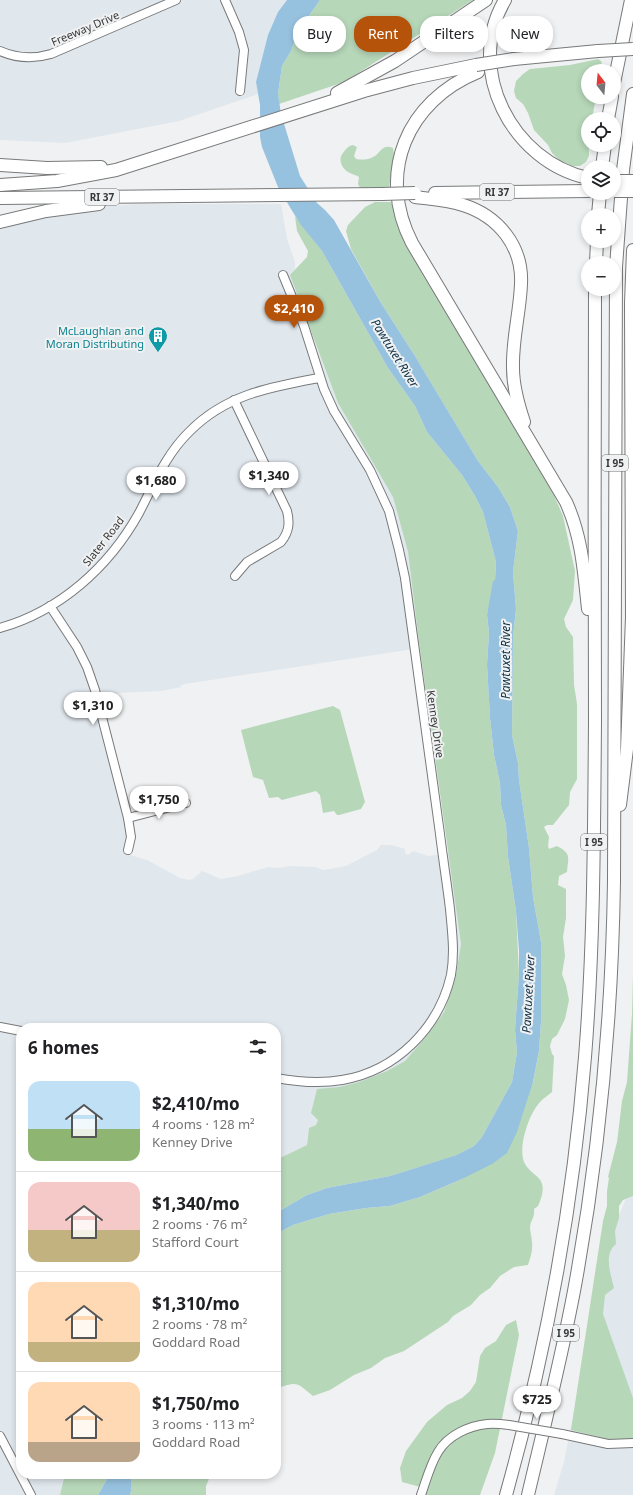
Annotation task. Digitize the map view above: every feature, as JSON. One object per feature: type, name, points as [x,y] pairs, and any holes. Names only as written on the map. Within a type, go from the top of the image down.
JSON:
[{"type":"highway","points":[[300,111],[383,68],[486,0]]},
{"type":"highway","points":[[505,0],[494,26],[490,53],[493,82],[501,107],[515,130],[534,151],[559,168],[581,176]]},
{"type":"highway","points":[[618,64],[630,0]]},
{"type":"highway","name":"RI 37","points":[[0,185],[81,177],[116,170],[393,83],[477,68],[514,59],[633,49]]},
{"type":"highway","points":[[477,68],[443,91],[428,105],[416,121],[407,138],[399,162],[397,181],[399,207],[404,225],[412,243],[550,473]]},
{"type":"highway","name":"I 95","points":[[528,1495],[549,1410],[566,1331],[582,1244],[594,1165],[604,1075],[611,980],[614,834],[616,267],[623,170],[633,94]]},
{"type":"highway","points":[[0,165],[33,168],[69,168],[109,166],[140,162]]},
{"type":"highway","points":[[621,181],[633,181]]},
{"type":"highway","name":"RI 37","points":[[0,198],[333,194],[415,195],[581,191]]},
{"type":"highway","points":[[621,191],[633,191]]},
{"type":"highway","points":[[415,195],[450,201],[480,212],[498,224],[514,246],[519,261],[521,277],[513,353],[515,390],[525,423],[568,507],[581,545],[595,682]]},
{"type":"highway","points":[[0,222],[31,214],[91,204],[204,196]]},
{"type":"highway","points":[[614,834],[623,785],[627,743],[632,624],[633,536],[631,297],[633,250]]},
{"type":"highway","name":"I 95","points":[[506,1495],[534,1390],[553,1295],[569,1200],[579,1120],[589,1008],[593,917],[595,682],[595,296]]},
{"type":"street","name":"Freeway Drive","points":[[0,51],[24,57],[41,57],[176,0]]},
{"type":"street","points":[[225,0],[239,32],[244,50],[240,91]]},
{"type":"street","name":"Kenney Drive","points":[[281,1079],[308,1082],[341,1081],[357,1077],[388,1063],[401,1054],[418,1039],[433,1019],[447,989],[453,960],[454,945],[447,882],[405,578],[399,550],[389,511],[380,490],[365,460],[334,411],[319,378],[304,326],[283,275]]},
{"type":"street","name":"Slater Road","points":[[0,628],[24,619],[50,606],[69,594],[108,557],[138,514],[162,468],[189,431],[208,416],[234,400],[260,390],[319,378]]},
{"type":"street","points":[[234,400],[287,511],[289,526],[285,538],[281,542],[247,562],[235,576]]},
{"type":"street","points":[[50,606],[77,647],[87,668],[128,818],[131,837],[128,850]]},
{"type":"street","points":[[128,818],[186,803]]},
{"type":"street","points":[[0,1028],[16,1030]]},
{"type":"street","points":[[421,1495],[438,1451],[456,1434],[477,1425],[509,1425],[608,1444],[633,1443]]},
{"type":"street","points":[[0,1436],[16,1466]]},
{"type":"street","points":[[23,1479],[31,1495]]},
{"type":"shaded area","points":[[0,0],[287,0],[268,35],[256,82],[258,94],[179,121],[65,143],[0,140]]},
{"type":"shaded area","points":[[138,204],[281,204],[287,239],[295,262],[295,269],[291,275],[313,338],[338,403],[393,497],[408,552],[420,648],[185,684],[179,686],[182,687],[161,691],[119,693],[97,697],[133,832],[133,844],[130,855],[147,860],[180,878],[189,880],[193,879],[202,871],[221,879],[238,876],[268,867],[315,867],[324,870],[346,866],[377,850],[381,845],[391,845],[405,849],[405,853],[408,855],[413,851],[428,856],[449,853],[461,944],[456,975],[444,1012],[426,1038],[405,1061],[387,1071],[359,1082],[339,1087],[317,1118],[318,1120],[316,1125],[309,1128],[307,1145],[281,1158],[281,1023],[16,1023],[16,1479],[64,1479],[60,1495],[0,1495],[0,228],[37,218],[99,207]]},
{"type":"shaded area","points":[[633,1194],[633,1495],[554,1495],[564,1462],[607,1244],[627,1196]]},
{"type":"green space","points":[[320,0],[473,0],[448,16],[420,16],[420,34],[412,39],[412,16],[354,16],[354,52],[391,52],[344,82],[279,104],[278,94],[282,66],[293,45],[293,52],[346,52],[346,16],[309,16]]},
{"type":"green space","points":[[598,59],[602,64],[581,64],[581,104],[595,104],[593,112],[581,112],[581,152],[589,152],[589,156],[587,160],[581,160],[580,166],[573,166],[560,161],[552,153],[548,145],[534,130],[528,113],[523,104],[516,98],[514,91],[516,81],[530,69],[570,65]]},
{"type":"green space","points":[[353,145],[357,147],[354,156],[356,159],[360,160],[375,156],[386,147],[393,148],[394,154],[389,188],[360,188],[358,184],[359,177],[347,172],[341,162],[341,156],[343,153],[348,147]]},
{"type":"green space","points":[[375,202],[391,202],[397,217],[550,486],[563,516],[575,571],[573,600],[564,619],[566,627],[573,637],[574,685],[577,704],[577,779],[570,792],[569,805],[553,825],[547,825],[544,827],[549,837],[549,849],[557,846],[565,851],[568,856],[567,872],[559,876],[558,885],[566,889],[566,918],[563,937],[565,956],[562,974],[569,1000],[565,1019],[557,1035],[552,1039],[550,1046],[554,1056],[552,1092],[541,1101],[532,1114],[526,1130],[522,1148],[524,1162],[541,1181],[543,1189],[538,1206],[534,1209],[534,1214],[530,1224],[532,1249],[528,1265],[514,1267],[500,1276],[490,1288],[480,1295],[471,1305],[404,1351],[385,1358],[371,1368],[354,1375],[330,1390],[313,1396],[296,1384],[281,1387],[281,1231],[293,1225],[329,1214],[390,1206],[420,1197],[462,1179],[533,1083],[539,1051],[541,1022],[541,942],[533,897],[529,848],[518,763],[512,735],[513,637],[516,609],[513,572],[518,531],[510,507],[498,487],[478,461],[415,356],[381,303],[351,249],[346,231],[348,225],[365,207]]},
{"type":"green space","points":[[295,216],[322,251],[388,368],[415,406],[427,432],[462,475],[483,512],[496,562],[495,580],[487,615],[489,633],[487,665],[494,755],[500,783],[501,805],[506,825],[508,857],[516,911],[519,974],[515,1030],[517,1052],[512,1082],[482,1137],[474,1146],[458,1155],[390,1176],[327,1188],[307,1195],[281,1210],[281,1158],[307,1145],[309,1128],[316,1125],[318,1120],[311,1113],[317,1089],[339,1087],[359,1082],[387,1071],[405,1061],[425,1038],[444,1012],[456,975],[461,944],[408,552],[393,497],[338,403],[290,275],[307,257],[308,251],[297,231]]},
{"type":"green space","points":[[333,706],[340,710],[365,802],[361,809],[339,815],[337,815],[334,811],[323,813],[320,795],[316,791],[282,800],[278,797],[269,798],[263,780],[253,777],[241,730]]},
{"type":"green space","points":[[633,974],[633,1196],[623,1200],[619,1206],[619,1218],[615,1231],[616,1244],[612,1248],[609,1259],[614,1288],[605,1295],[603,1314],[633,1398],[633,1440],[611,1440],[571,1430],[603,1221],[607,1206],[608,1177],[617,1142],[622,1101],[627,1082],[632,1014]]},
{"type":"green space","points":[[516,1320],[519,1335],[495,1453],[480,1495],[422,1495],[424,1488],[402,1482],[400,1468],[406,1451],[427,1422],[447,1405],[462,1398],[470,1391],[476,1382],[480,1356],[485,1348],[496,1341],[506,1325]]},
{"type":"green space","points":[[64,1479],[107,1479],[98,1495],[60,1495]]},
{"type":"green space","points":[[131,1479],[209,1479],[206,1486],[206,1495],[130,1495]]},
{"type":"water","name":"Pawtuxet River","points":[[287,0],[320,0],[309,16],[293,16],[293,45],[282,66],[278,94],[281,114],[300,176],[317,203],[334,220],[381,303],[415,356],[478,461],[498,487],[510,507],[518,531],[513,572],[516,609],[513,637],[512,735],[518,763],[529,848],[533,897],[541,942],[541,1022],[539,1051],[533,1082],[517,1132],[507,1153],[492,1164],[420,1197],[390,1206],[329,1214],[293,1225],[281,1231],[281,1210],[307,1195],[327,1188],[390,1176],[457,1155],[474,1146],[482,1137],[512,1082],[517,1052],[515,1030],[519,951],[516,911],[508,857],[506,825],[501,805],[500,783],[494,755],[490,718],[487,665],[489,633],[487,615],[493,581],[495,580],[496,562],[483,512],[462,475],[427,432],[415,406],[388,368],[322,251],[301,225],[278,187],[262,147],[260,137],[260,105],[256,82],[268,35],[278,12]]},
{"type":"water","points":[[107,1479],[131,1479],[130,1495],[98,1495]]},
{"type":"place","name":"McLaughlan and Moran Distributing","points":[[158,353]]}]
